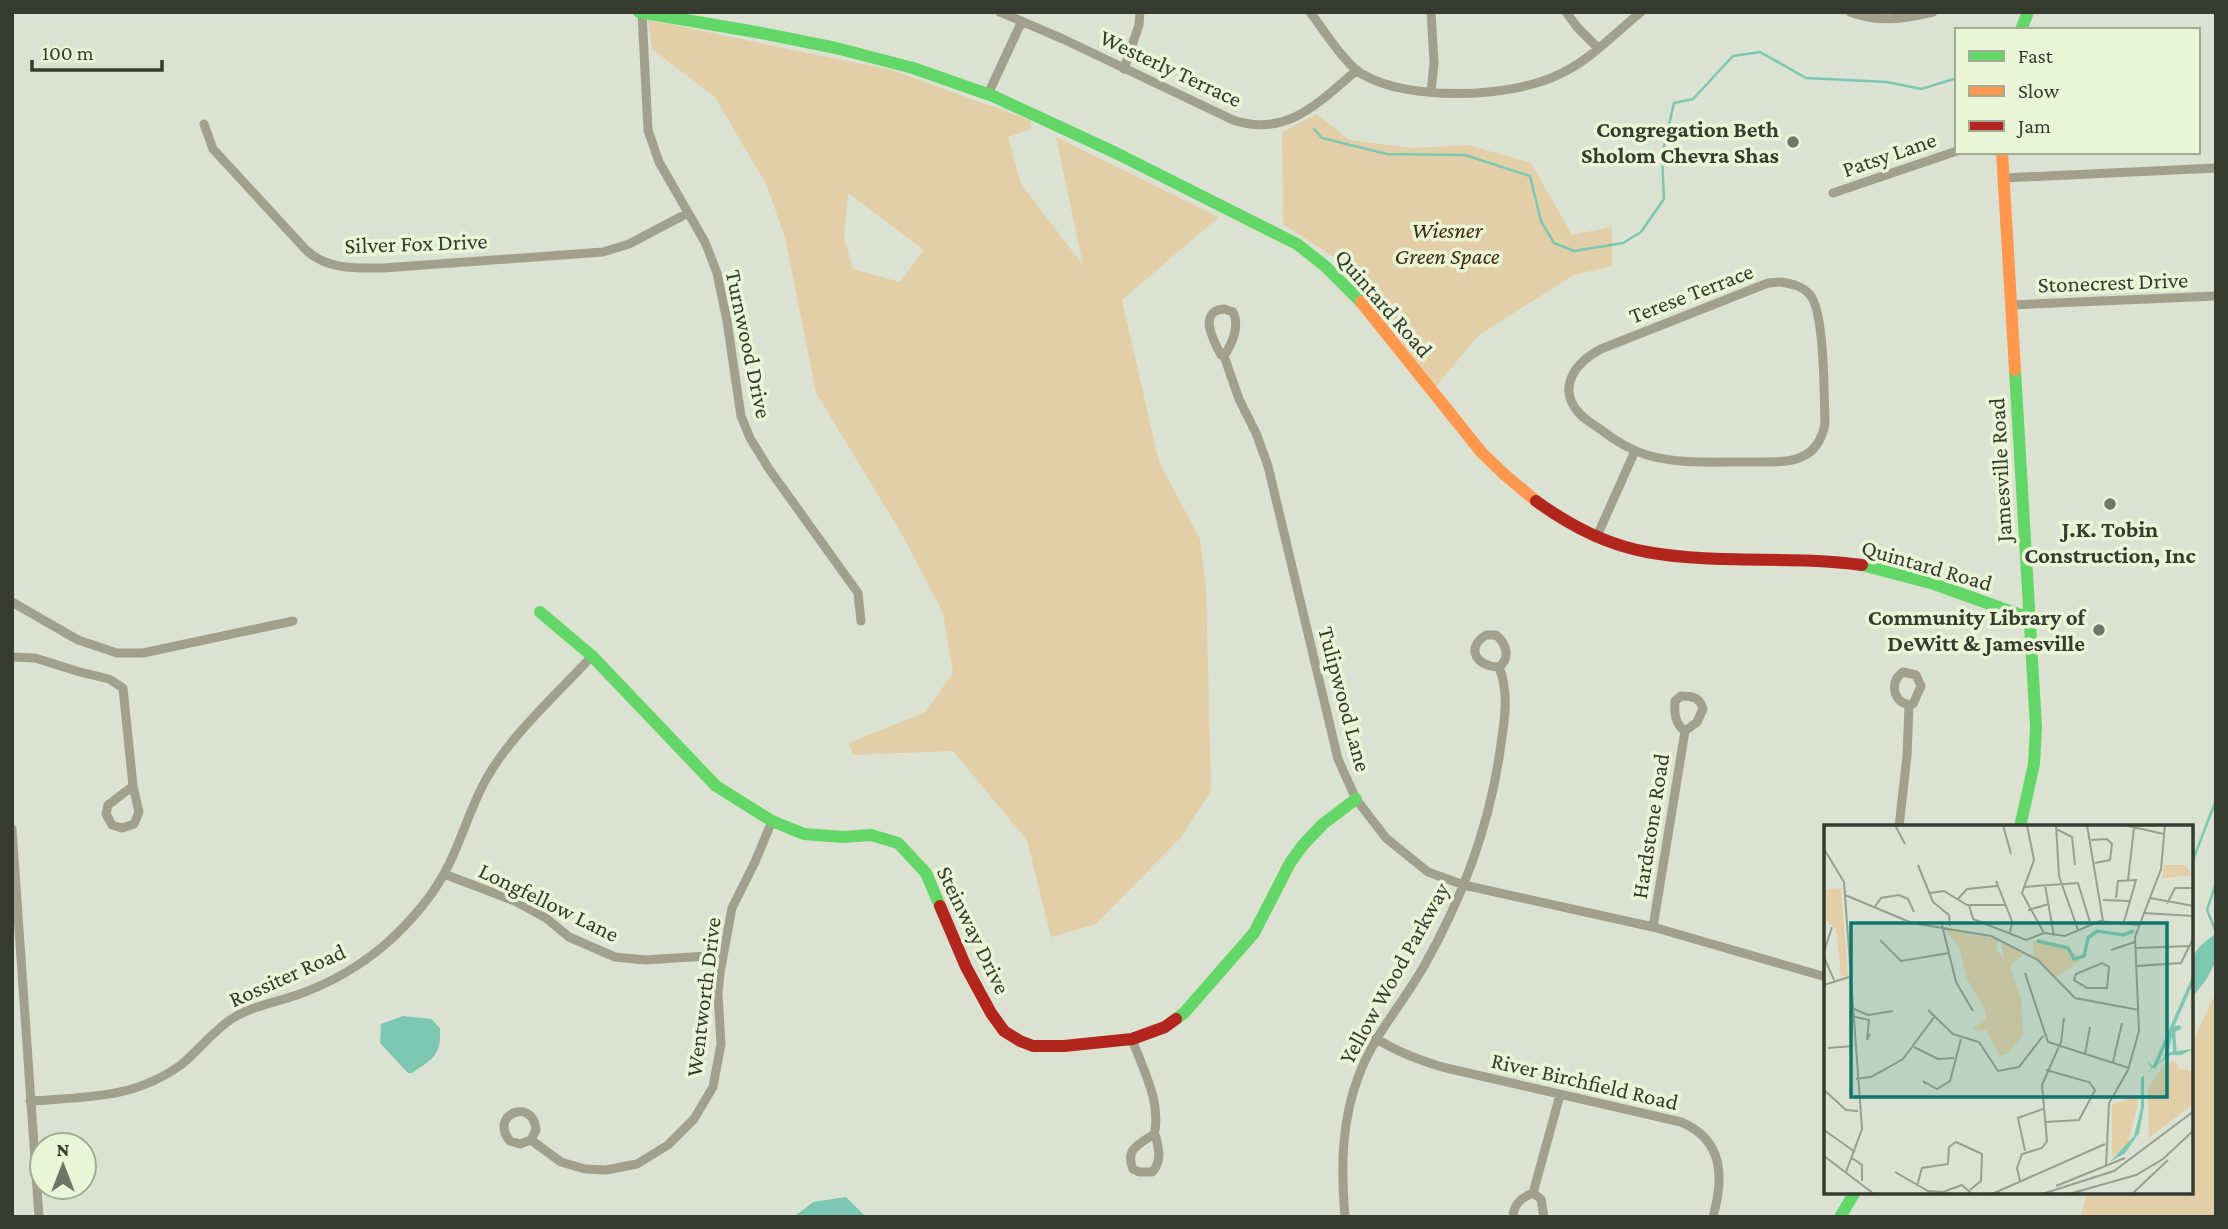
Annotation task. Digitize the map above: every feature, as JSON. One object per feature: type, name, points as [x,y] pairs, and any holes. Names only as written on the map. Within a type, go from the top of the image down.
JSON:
[{"type":"street","name":"Westerly Terrace","points":[[1000,12],[1244,124],[1266,126],[1287,121],[1315,105],[1357,70]]},
{"type":"street","points":[[1124,69],[1137,33],[1140,12]]},
{"type":"street","points":[[1310,12],[1357,70],[1371,78],[1431,92],[1485,93],[1536,84],[1568,70],[1640,12]]},
{"type":"street","points":[[1431,12],[1434,63],[1431,92]]},
{"type":"street","points":[[1566,12],[1598,48]]},
{"type":"street","points":[[1850,12],[1879,20],[1933,12]]},
{"type":"street","name":"Quintard Road","points":[[640,13],[699,17],[911,68],[988,94],[1068,130],[1297,244],[1320,260],[1342,281],[1489,460],[1513,483],[1551,511],[1622,547],[1647,554],[1674,557],[1787,558],[1868,566],[1919,579],[2029,618]]},
{"type":"street","name":"Turnwood Drive","points":[[640,13],[648,130],[659,162],[705,242],[717,273],[741,416],[750,438],[769,469],[858,593],[862,621]]},
{"type":"street","points":[[988,94],[1023,21]]},
{"type":"street","name":"Silver Fox Drive","points":[[204,124],[213,149],[313,257],[350,268],[603,252],[629,244],[688,213]]},
{"type":"street","name":"Patsy Lane","points":[[1833,193],[1955,152]]},
{"type":"street","name":"Jamesville Road","points":[[2002,154],[2036,727],[2034,764],[2020,825]]},
{"type":"street","points":[[2003,178],[2216,168]]},
{"type":"street","name":"Terese Terrace","points":[[1769,283],[1794,284],[1810,295],[1818,313],[1825,424],[1814,449],[1804,457],[1780,461],[1703,462],[1667,459],[1635,451],[1612,438],[1581,415],[1574,406],[1570,395],[1572,377],[1577,365],[1585,357],[1769,283]]},
{"type":"street","name":"Stonecrest Drive","points":[[2012,305],[2216,296]]},
{"type":"street","name":"Tulipwood Lane","points":[[1224,356],[1237,326],[1233,313],[1224,309],[1217,310],[1211,316],[1209,330],[1224,356],[1239,400],[1256,433],[1268,466],[1338,759],[1356,799],[1386,838],[1410,859],[1438,877],[1653,927],[1824,977]]},
{"type":"street","points":[[1597,536],[1635,451]]},
{"type":"street","points":[[12,602],[78,640],[117,653],[143,653],[293,621]]},
{"type":"street","name":"Steinway Drive","points":[[540,612],[592,656],[716,786],[772,821],[804,834],[843,837],[871,835],[898,843],[926,873],[966,967],[991,1013],[1004,1031],[1034,1046],[1132,1039],[1165,1027],[1192,1005],[1254,933],[1290,863],[1303,845],[1323,824],[1356,799]]},
{"type":"street","name":"Rossiter Road","points":[[30,1101],[117,1094],[140,1088],[171,1072],[232,1019],[253,1008],[330,982],[369,958],[413,917],[444,874],[473,803],[489,772],[508,747],[592,656]]},
{"type":"street","points":[[12,657],[35,658],[109,679],[123,688],[138,812],[134,824],[122,828],[111,825],[106,814],[108,804],[133,786]]},
{"type":"street","name":"Yellow Wood Parkway","points":[[1345,1217],[1343,1144],[1348,1111],[1358,1077],[1376,1038],[1423,967],[1464,885],[1481,841],[1495,786],[1504,724],[1506,696],[1499,667]]},
{"type":"street","points":[[1899,825],[1908,756],[1909,705]]},
{"type":"street","name":"Hardstone Road","points":[[1653,927],[1685,731]]},
{"type":"street","name":"Wentworth Drive","points":[[531,1140],[561,1162],[584,1169],[606,1170],[637,1164],[668,1145],[694,1119],[713,1087],[721,1044],[718,993],[732,908],[772,821]]},
{"type":"street","points":[[12,829],[39,1217]]},
{"type":"street","name":"Longfellow Lane","points":[[444,874],[515,901],[546,918],[569,937],[615,957],[645,960],[723,956]]},
{"type":"street","name":"River Birchfield Road","points":[[1376,1038],[1396,1050],[1429,1063],[1691,1126],[1706,1139],[1719,1165],[1720,1189],[1713,1217]]},
{"type":"street","points":[[1132,1039],[1155,1101],[1157,1125],[1154,1136]]},
{"type":"street","points":[[1513,1217],[1517,1203],[1533,1193],[1560,1095]]},
{"type":"street","points":[[1533,1193],[1541,1199],[1544,1217]]},
{"type":"street","points":[[1840,1217],[1854,1194]]},
{"type":"green space","points":[[648,20],[891,70],[1030,120],[1031,129],[1008,137],[1021,184],[1083,265],[1056,137],[1219,217],[1122,300],[1159,462],[1200,539],[1206,587],[1211,791],[1182,836],[1096,924],[1051,937],[1027,840],[953,751],[853,755],[849,743],[925,712],[953,673],[943,613],[903,536],[816,393],[785,238],[767,186],[715,97],[652,49]],"holes":[[[848,193],[924,250],[900,282],[853,269],[844,238]]]},
{"type":"green space","name":"Wiesner Green Space","points":[[1317,114],[1349,140],[1412,148],[1468,145],[1531,163],[1572,235],[1612,227],[1612,266],[1574,275],[1479,335],[1436,386],[1337,259],[1283,224],[1282,132]]},
{"type":"green space","points":[[2216,992],[2216,1217],[2080,1217],[2087,1194],[2193,1194],[2193,1041]]},
{"type":"water","points":[[2216,934],[2216,961],[2193,996],[2193,958],[2206,941]]},
{"type":"water","points":[[403,1016],[431,1019],[440,1028],[439,1045],[435,1055],[412,1073],[408,1073],[380,1043],[381,1024]]},
{"type":"water","points":[[846,1197],[866,1217],[794,1217],[813,1202]]},
{"type":"waterway","points":[[1314,129],[1322,138],[1387,154],[1465,155],[1530,176],[1541,221],[1554,243],[1574,251],[1623,243],[1641,232],[1664,199],[1662,155],[1674,103],[1693,99],[1733,56],[1760,52],[1806,78],[1887,82],[1921,89],[1955,79]]},
{"type":"waterway","points":[[2193,860],[2216,800]]},
{"type":"waterway","points":[[2216,883],[2207,910],[2216,932]]},
{"type":"traffic: fast","points":[[639,12],[836,48],[913,68],[993,96],[1116,153],[1297,244],[1325,266],[1361,302]]},
{"type":"traffic: fast","points":[[2022,28],[2028,12]]},
{"type":"traffic: fast","points":[[2015,370],[2036,727],[2034,764],[2020,825]]},
{"type":"traffic: fast","points":[[1862,565],[1934,584],[2029,618]]},
{"type":"traffic: fast","points":[[540,612],[592,656],[716,786],[772,821],[804,834],[843,837],[871,835],[898,843],[926,873],[940,906]]},
{"type":"traffic: fast","points":[[1176,1019],[1254,933],[1290,863],[1303,845],[1323,824],[1356,799]]},
{"type":"traffic: fast","points":[[1840,1217],[1854,1194]]},
{"type":"traffic: slow","points":[[2002,154],[2015,370]]},
{"type":"traffic: slow","points":[[1361,302],[1482,453],[1536,501]]},
{"type":"traffic: jam","points":[[1536,501],[1589,533],[1647,552],[1701,558],[1862,565]]},
{"type":"traffic: jam","points":[[940,906],[966,967],[991,1013],[1004,1031],[1020,1041],[1033,1046],[1064,1046],[1132,1039],[1165,1027],[1176,1019]]},
{"type":"place","name":"Congregation Beth Sholom Chevra Shas","points":[[1793,142]]},
{"type":"place","name":"J.K. Tobin Construction, Inc","points":[[2110,504]]},
{"type":"place","name":"Community Library of DeWitt & Jamesville","points":[[2099,630]]}]
